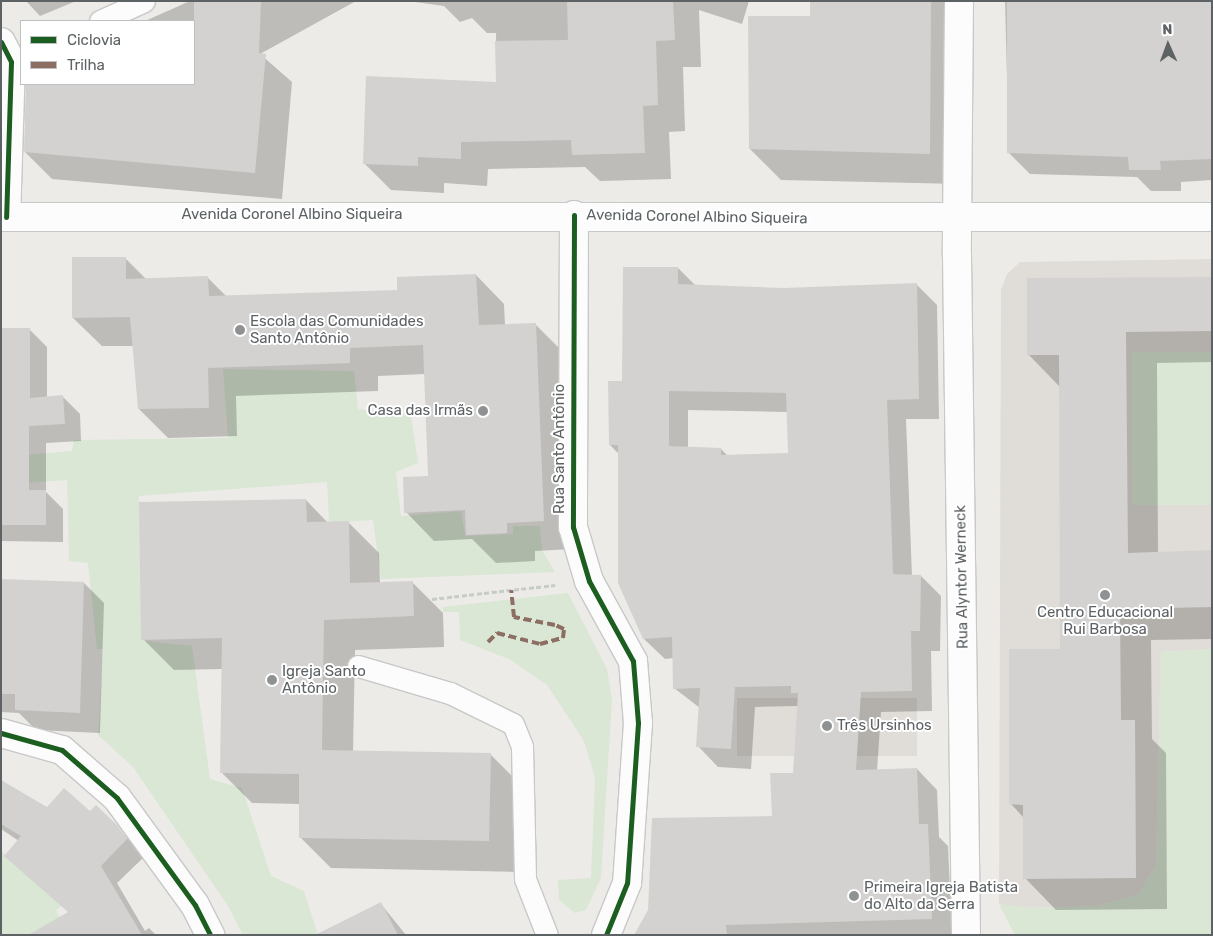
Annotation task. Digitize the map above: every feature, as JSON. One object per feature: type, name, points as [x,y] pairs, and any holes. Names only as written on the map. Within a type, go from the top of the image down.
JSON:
[{"type":"main road","name":"Rua Alyntor Werneck","points":[[959,1],[958,218],[966,935]]},
{"type":"main road","points":[[4,217],[11,54]]},
{"type":"main road","name":"Avenida Coronel Albino Siqueira","points":[[4,217],[574,215],[958,218],[1212,217]]},
{"type":"main road","name":"Rua Santo Antônio","points":[[574,215],[572,527],[589,582],[633,661],[638,723],[627,883],[606,935]]},
{"type":"main road","points":[[1,733],[62,750],[116,798],[195,905],[210,935]]},
{"type":"lane","points":[[102,20],[144,1]]},
{"type":"lane","points":[[358,666],[450,693],[513,724],[522,746],[525,878],[547,935]]},
{"type":"path","points":[[432,599],[589,582]]},
{"type":"shaded area","name":"Centro Educacional Rui Barbosa","points":[[1212,259],[1212,649],[1161,652],[1156,866],[1138,895],[1097,906],[1029,908],[999,904],[1001,290],[1007,274],[1020,262]]},
{"type":"shaded area","name":"Três Ursinhos","points":[[737,698],[917,698],[917,756],[737,756]]},
{"type":"green space","points":[[1132,352],[1212,352],[1212,505],[1132,505]]},
{"type":"green space","points":[[223,369],[354,371],[358,409],[411,414],[418,463],[396,472],[401,516],[461,511],[465,536],[513,534],[513,526],[540,526],[542,550],[555,572],[381,579],[373,520],[329,523],[327,482],[139,496],[144,641],[192,646],[210,779],[242,788],[271,876],[304,891],[318,935],[243,935],[228,906],[133,767],[98,735],[103,649],[97,649],[88,563],[69,561],[67,480],[1,485],[1,457],[72,451],[74,440],[228,438]]},
{"type":"green space","points":[[568,593],[607,669],[612,699],[601,878],[586,910],[575,913],[559,900],[558,880],[591,878],[595,778],[584,741],[547,685],[509,659],[460,640],[459,612],[443,612],[443,607]]},
{"type":"green space","points":[[1212,649],[1212,935],[1015,935],[999,904],[1029,908],[1097,906],[1138,895],[1156,866],[1161,652]]},
{"type":"green space","points":[[1,852],[90,888],[56,910],[68,935],[1,935]]},
{"type":"building","points":[[194,1],[261,1],[259,53],[266,54],[255,173],[24,152],[26,85],[195,85]]},
{"type":"building","points":[[567,1],[673,1],[675,40],[656,41],[658,105],[643,106],[645,153],[572,155],[571,140],[461,142],[461,159],[418,157],[418,166],[363,164],[366,76],[496,82],[495,41],[568,40]]},
{"type":"building","points":[[810,1],[931,1],[930,154],[749,149],[748,16],[810,16]]},
{"type":"building","points":[[1007,1],[1212,1],[1212,159],[1160,161],[1161,170],[1129,170],[1128,157],[1007,153]]},
{"type":"building","points":[[72,257],[126,257],[126,279],[208,276],[209,296],[397,290],[397,277],[476,274],[479,325],[536,323],[544,521],[507,523],[507,533],[466,535],[465,510],[404,513],[403,477],[428,476],[423,345],[350,348],[350,363],[208,368],[209,408],[138,409],[130,317],[72,318]]},
{"type":"building","points":[[623,267],[678,267],[678,284],[784,288],[917,283],[919,399],[887,400],[893,574],[921,575],[920,631],[911,631],[912,691],[861,692],[856,770],[917,768],[919,824],[928,824],[932,919],[726,925],[727,935],[634,935],[648,910],[652,818],[772,816],[770,773],[793,773],[798,693],[791,693],[791,686],[735,687],[731,749],[696,747],[700,688],[673,689],[672,637],[643,639],[618,583],[618,445],[609,445],[608,381],[622,381]],"holes":[[[669,391],[786,393],[788,453],[721,455],[721,448],[669,446]]]},
{"type":"building","points":[[1212,277],[1212,331],[1126,332],[1128,553],[1212,550],[1212,607],[1120,609],[1121,720],[1135,720],[1136,878],[1023,879],[1023,805],[1009,804],[1009,649],[1060,649],[1059,355],[1027,355],[1027,278]]},
{"type":"building","points":[[1,328],[30,328],[30,398],[63,395],[65,424],[29,426],[29,490],[46,490],[46,525],[1,525]]},
{"type":"building","points":[[306,499],[307,522],[349,521],[350,583],[413,581],[414,616],[324,620],[322,750],[491,753],[489,841],[299,838],[299,774],[220,773],[222,638],[141,640],[139,502]]},
{"type":"building","points":[[1,579],[84,582],[80,713],[15,710],[15,694],[1,694]]},
{"type":"building","points":[[1,780],[47,807],[64,788],[90,811],[96,805],[118,826],[127,839],[101,866],[142,935],[28,935],[68,912],[4,856],[21,836],[1,824]]},
{"type":"building","points":[[381,902],[398,935],[315,935]]},
{"type":"marked path","points":[[488,642],[497,633],[540,644],[563,638],[564,629],[555,625],[514,617],[511,590]]},
{"type":"cycle path","points":[[1,42],[11,62],[6,217]]},
{"type":"cycle path","points":[[574,215],[573,527],[589,581],[633,661],[638,723],[627,883],[606,935]]},
{"type":"cycle path","points":[[1,733],[62,750],[117,798],[195,905],[210,935]]},
{"type":"place","name":"Escola das Comunidades Santo Antônio","points":[[240,330]]},
{"type":"place","name":"Casa das Irmãs","points":[[483,411]]},
{"type":"place","name":"Centro Educacional Rui Barbosa","points":[[1105,595]]},
{"type":"place","name":"Igreja Santo Antônio","points":[[272,680]]},
{"type":"place","name":"Três Ursinhos","points":[[827,726]]},
{"type":"place","name":"Primeira Igreja Batista do Alto da Serra","points":[[854,896]]}]
